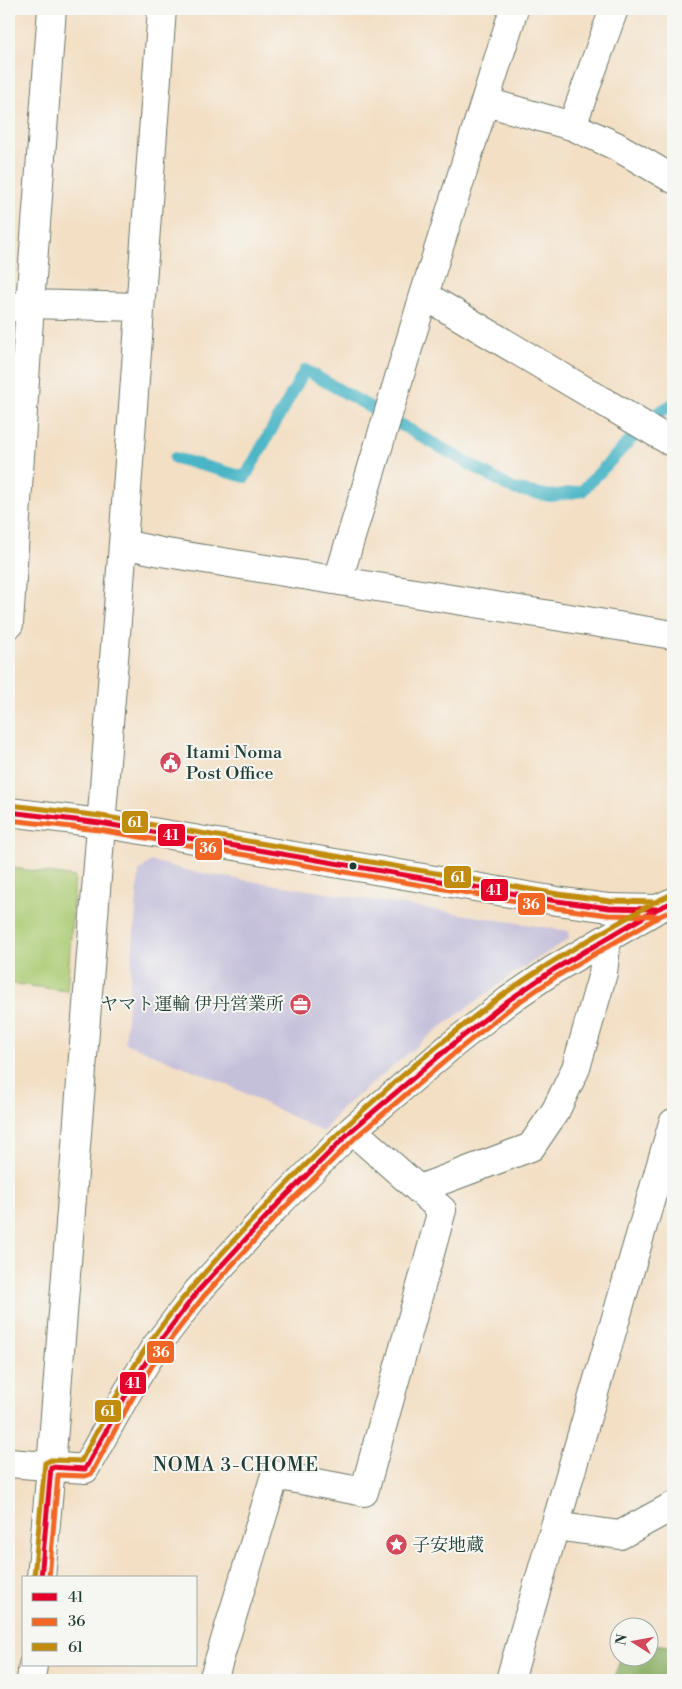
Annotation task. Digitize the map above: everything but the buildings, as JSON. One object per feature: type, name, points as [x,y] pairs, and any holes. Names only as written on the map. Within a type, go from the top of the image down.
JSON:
[{"type":"street","points":[[9,624],[19,306],[52,9]]},
{"type":"street","points":[[41,1576],[123,544],[162,9]]},
{"type":"street","points":[[338,580],[424,295],[514,9]]},
{"type":"street","points":[[572,126],[614,9]]},
{"type":"street","points":[[486,102],[572,126],[616,146],[673,179]]},
{"type":"street","points":[[424,295],[673,443]]},
{"type":"street","points":[[19,306],[139,307]]},
{"type":"street","points":[[123,544],[160,552],[673,635]]},
{"type":"street","points":[[9,812],[100,823],[557,901],[609,908],[665,906]]},
{"type":"street","points":[[9,1463],[85,1468],[154,1349],[198,1292],[278,1204],[352,1130],[452,1045],[509,1000],[553,970],[665,906]]},
{"type":"street","points":[[419,1189],[531,1147],[556,1110],[576,1068],[603,973],[608,939]]},
{"type":"street","points":[[510,1680],[555,1526],[668,1163],[673,1123]]},
{"type":"street","points":[[213,1680],[275,1475],[364,1492],[442,1210],[352,1130]]},
{"type":"street","points":[[555,1526],[620,1535],[673,1506]]},
{"type":"street","points":[[31,1680],[32,1666]]},
{"type":"shaded area","name":"ヤマト運輸 伊丹営業所","points":[[151,861],[194,872],[569,931],[569,939],[510,976],[433,1033],[341,1109],[323,1132],[224,1083],[125,1043],[139,871]]},
{"type":"green space","points":[[13,868],[75,877],[67,991],[9,983],[9,917]]},
{"type":"green space","points":[[660,1645],[673,1646],[673,1680],[613,1680],[618,1666],[660,1666]]},
{"type":"waterway","points":[[175,458],[245,477],[305,370],[513,489],[551,496],[582,491],[654,415],[673,404]]},
{"type":"transit line","name":"61","points":[[10,805],[101,816],[558,894],[610,901],[657,902]]},
{"type":"transit line","name":"41","points":[[9,812],[100,823],[557,901],[609,908],[657,909]]},
{"type":"transit line","name":"36","points":[[9,820],[99,830],[556,908],[608,915],[657,916]]},
{"type":"transit line","name":"61","points":[[34,1576],[45,1463],[51,1460],[81,1461],[121,1388],[159,1329],[195,1284],[247,1226],[338,1133],[403,1075],[470,1020],[504,994],[559,958],[670,895]]},
{"type":"transit line","name":"41","points":[[41,1576],[51,1467],[85,1469],[154,1349],[198,1291],[278,1204],[352,1130],[452,1045],[509,1000],[553,970],[657,909],[673,902]]},
{"type":"transit line","name":"36","points":[[49,1576],[58,1475],[85,1476],[91,1474],[133,1397],[160,1353],[204,1296],[283,1209],[357,1136],[513,1006],[557,976],[673,910]]},
{"type":"place","name":"Itami Noma Post Office","points":[[170,762]]},
{"type":"place","name":"ヤマト運輸 伊丹営業所","points":[[300,1004]]},
{"type":"place","name":"子安地蔵","points":[[396,1545]]},
{"type":"district","name":"NOMA 3-CHOME","points":[[236,1464]]}]
